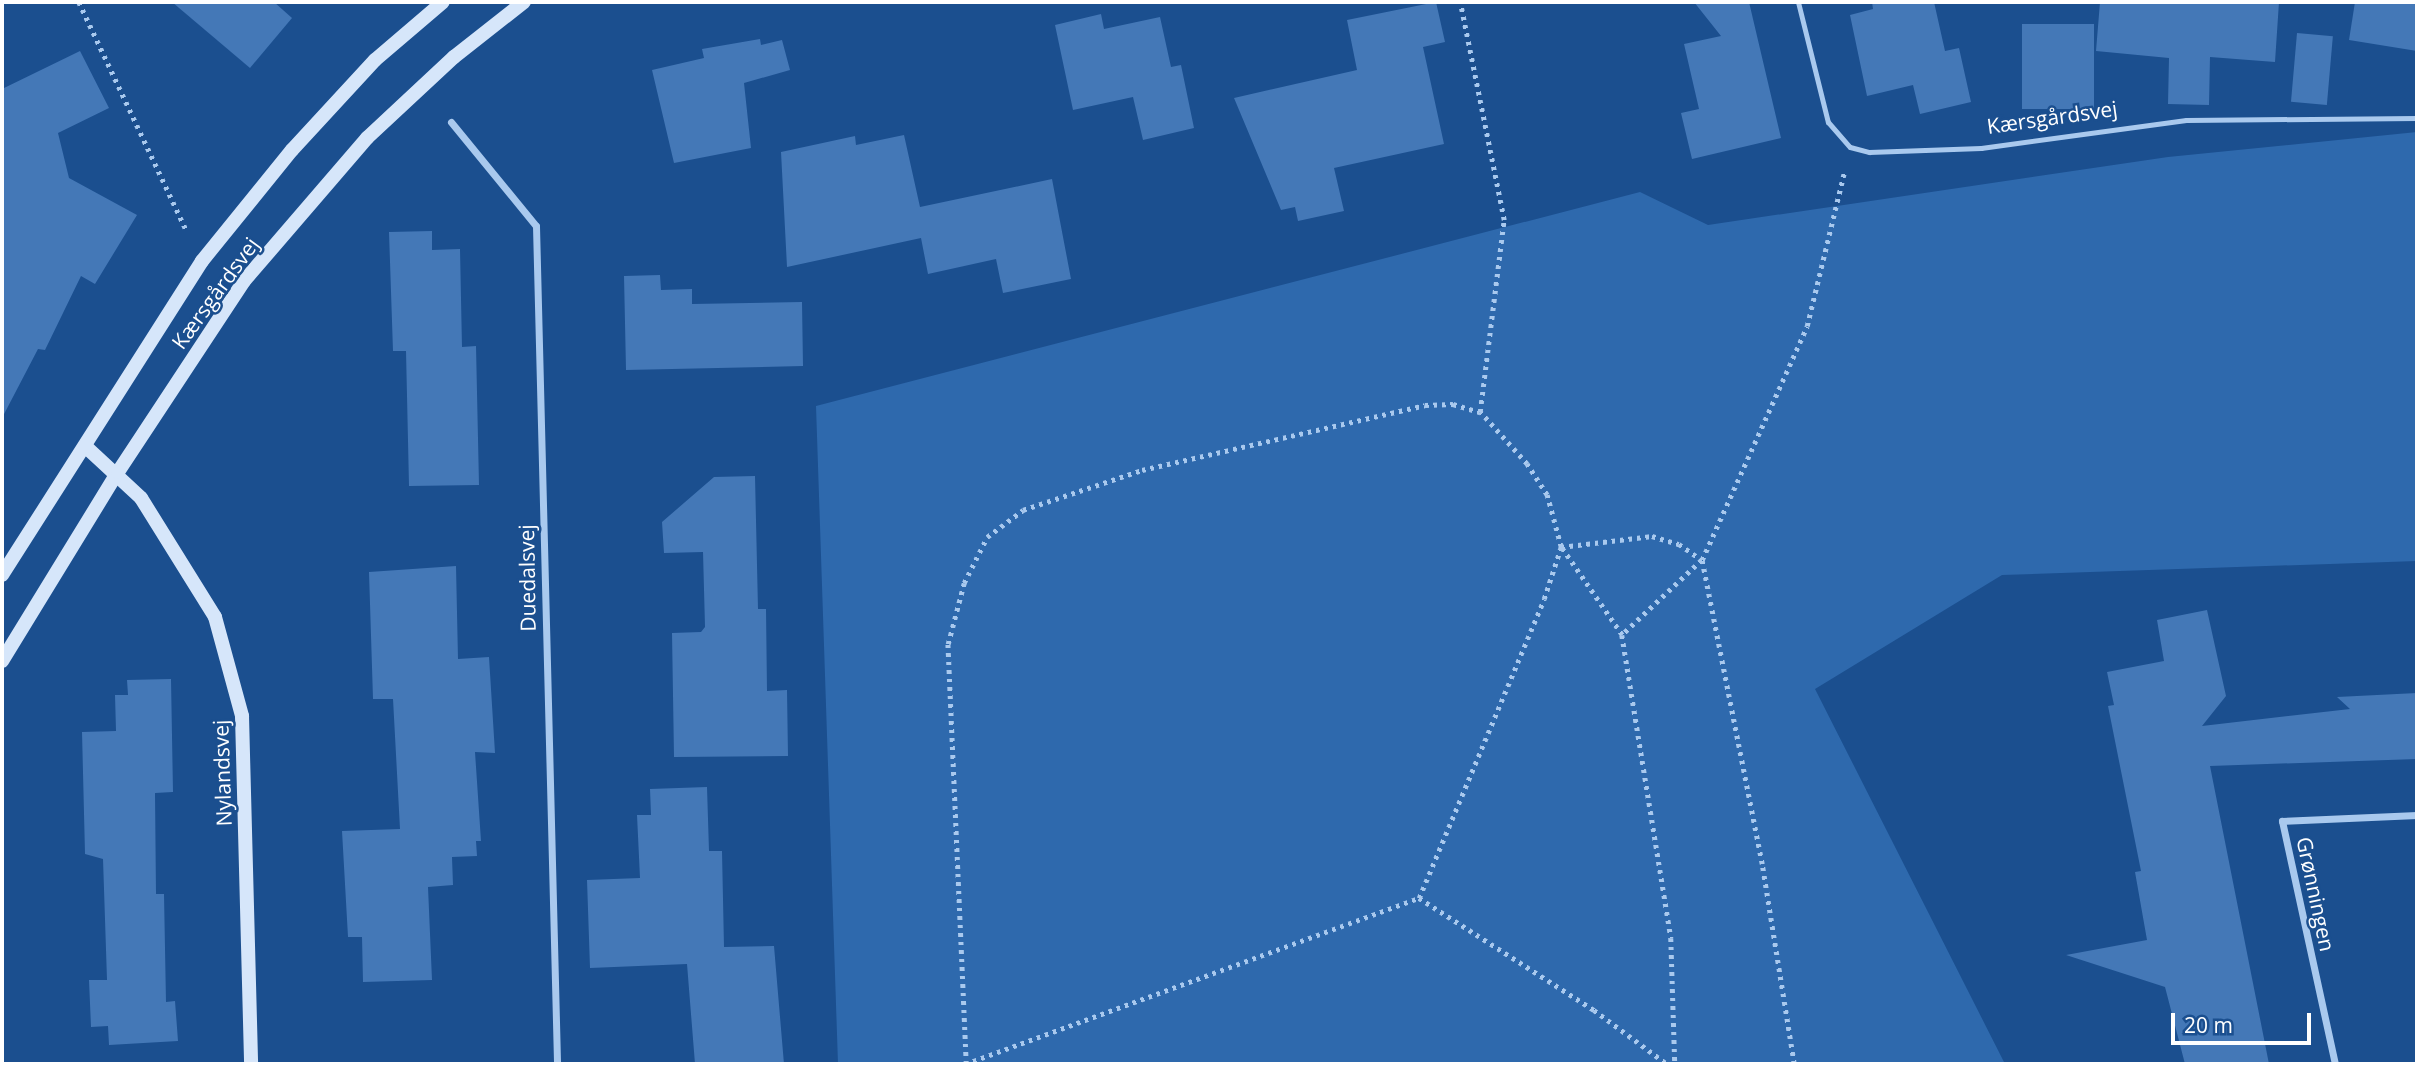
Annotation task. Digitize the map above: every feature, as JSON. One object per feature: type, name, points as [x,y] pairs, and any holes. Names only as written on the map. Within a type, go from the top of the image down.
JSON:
[{"type":"street","name":"Kærsgårdsvej","points":[[2,575],[202,261],[292,150],[375,60],[443,2]]},
{"type":"street","name":"Kærsgårdsvej","points":[[2,661],[118,472],[244,281],[367,138],[454,57],[524,2]]},
{"type":"street","name":"Duedalsvej","points":[[451,122],[536,226],[557,1064]]},
{"type":"street","name":"Nylandsvej","points":[[85,446],[118,472],[168,536],[215,617],[242,716],[251,1064]]},
{"type":"street","name":"Grønningen","points":[[2335,1064],[2282,821],[2417,815]]},
{"type":"lane","points":[[1798,2],[1828,122],[1850,147]]},
{"type":"lane","name":"Kærsgårdsvej","points":[[1850,147],[1889,154],[1968,149],[2186,120],[2417,118]]},
{"type":"path","points":[[79,2],[202,261]]},
{"type":"path","points":[[1460,2],[1504,220],[1480,412]]},
{"type":"path","points":[[1622,635],[1702,559],[1807,326],[1850,147]]},
{"type":"path","points":[[1561,547],[1544,599],[1419,898],[966,1064],[948,644],[964,583],[987,537],[1023,510],[1143,470],[1425,405],[1453,404],[1480,412],[1527,464],[1547,495],[1561,547],[1622,635],[1671,938],[1675,1064]]},
{"type":"path","points":[[1561,547],[1651,536],[1679,544],[1702,559],[1762,864],[1794,1064]]},
{"type":"path","points":[[1419,898],[1572,995],[1667,1064]]},
{"type":"shaded area","points":[[2417,132],[2417,561],[2002,575],[1815,689],[2005,1064],[838,1064],[816,406],[1640,192],[1708,225],[2168,157]]},
{"type":"building","points":[[172,2],[274,2],[292,18],[250,68]]},
{"type":"building","points":[[1436,2],[1445,42],[1423,47],[1444,144],[1334,168],[1344,211],[1298,221],[1295,207],[1281,210],[1234,98],[1357,70],[1347,20]]},
{"type":"building","points":[[1694,2],[1749,2],[1781,138],[1692,159],[1681,113],[1699,109],[1684,44],[1721,36]]},
{"type":"building","points":[[1872,2],[1934,2],[1945,51],[1959,48],[1971,102],[1920,114],[1913,85],[1867,96],[1850,15],[1873,9]]},
{"type":"building","points":[[2100,2],[2279,2],[2275,62],[2210,57],[2209,105],[2168,104],[2169,58],[2096,51]]},
{"type":"building","points":[[2355,2],[2417,2],[2417,51],[2349,40]]},
{"type":"building","points":[[1101,14],[1104,29],[1160,17],[1171,67],[1181,65],[1194,128],[1143,140],[1133,97],[1073,110],[1055,25]]},
{"type":"building","points":[[2022,24],[2094,24],[2094,109],[2022,109]]},
{"type":"building","points":[[2297,33],[2333,36],[2327,105],[2291,102]]},
{"type":"building","points":[[760,39],[761,45],[782,40],[790,70],[744,83],[751,148],[674,163],[652,70],[704,58],[702,49]]},
{"type":"building","points":[[80,51],[109,108],[58,133],[69,178],[137,215],[95,284],[81,276],[45,350],[38,349],[2,418],[2,89]]},
{"type":"building","points":[[904,135],[920,207],[1052,179],[1071,279],[1003,293],[996,259],[928,274],[921,238],[787,267],[781,152],[855,136],[856,145]]},
{"type":"building","points":[[432,231],[432,250],[460,249],[462,347],[476,346],[479,485],[409,486],[406,351],[393,351],[389,232]]},
{"type":"building","points":[[660,275],[661,290],[692,289],[692,304],[802,302],[803,366],[626,370],[624,276]]},
{"type":"building","points":[[755,476],[758,609],[766,609],[767,691],[787,690],[788,756],[674,757],[672,633],[701,632],[705,627],[703,552],[664,553],[662,522],[714,477]]},
{"type":"building","points":[[456,566],[458,659],[489,657],[495,753],[475,752],[481,841],[476,841],[477,856],[452,857],[453,885],[428,887],[432,980],[363,982],[362,937],[348,937],[342,831],[400,829],[393,699],[373,699],[369,572]]},
{"type":"building","points":[[2207,610],[2226,696],[2202,726],[2350,709],[2337,697],[2417,693],[2417,759],[2210,766],[2269,1064],[2185,1064],[2165,987],[2066,955],[2147,940],[2135,872],[2141,871],[2108,706],[2114,705],[2107,672],[2164,661],[2157,620]]},
{"type":"building","points":[[171,679],[173,792],[155,793],[156,894],[164,894],[166,1002],[175,1001],[178,1041],[109,1045],[108,1026],[91,1027],[89,980],[107,980],[103,859],[85,854],[82,732],[116,731],[115,695],[128,695],[127,680]]},
{"type":"building","points":[[707,787],[709,851],[722,851],[724,947],[774,946],[784,1064],[695,1064],[687,964],[590,968],[587,880],[640,878],[637,815],[651,815],[650,789]]}]
